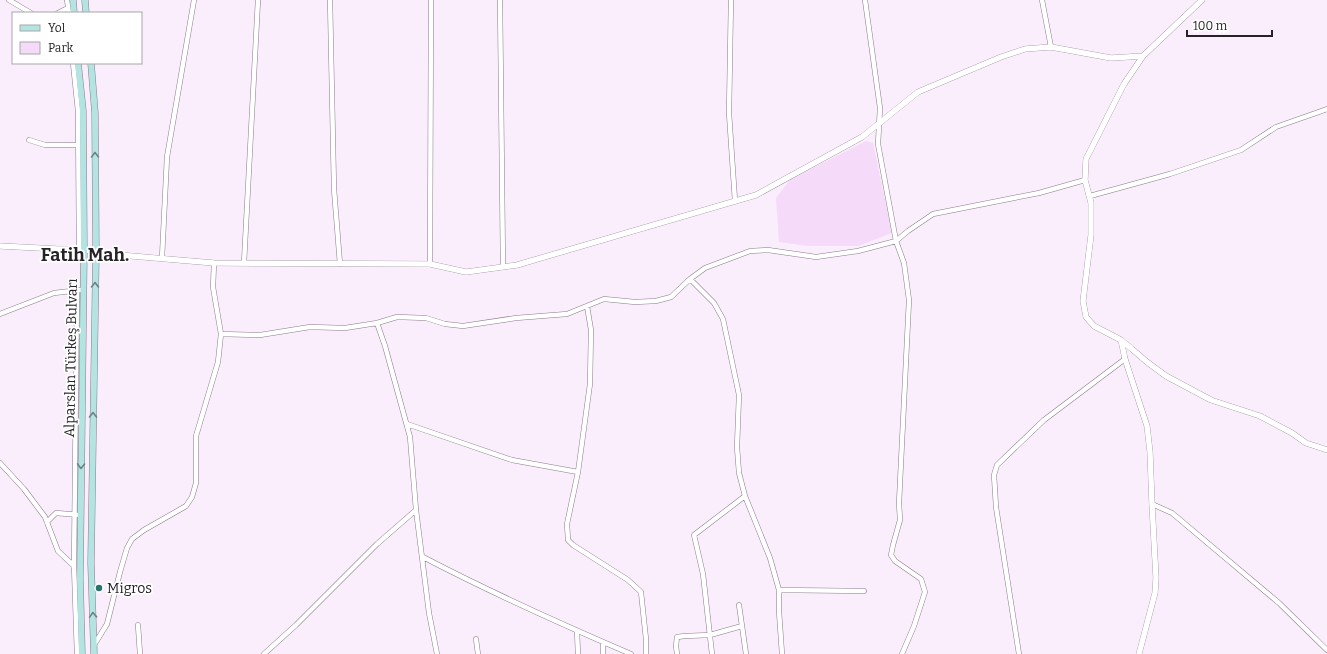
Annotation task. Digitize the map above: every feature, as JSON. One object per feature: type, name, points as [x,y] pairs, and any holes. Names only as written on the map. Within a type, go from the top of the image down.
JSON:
[{"type":"main road","points":[[85,0],[86,12]]},
{"type":"main road","points":[[71,1],[74,12]]},
{"type":"main road","name":"Alparslan Türkeş Bulvarı","points":[[78,64],[83,111],[77,515],[82,654]]},
{"type":"main road","name":"Alparslan Türkeş Bulvarı","points":[[91,64],[95,113],[96,253],[91,563],[94,654]]},
{"type":"street","points":[[9,0],[29,12]]},
{"type":"street","points":[[162,258],[167,157],[194,0]]},
{"type":"street","points":[[244,263],[258,0]]},
{"type":"street","points":[[330,0],[334,189],[340,264]]},
{"type":"street","points":[[430,264],[431,0]]},
{"type":"street","points":[[500,0],[503,267]]},
{"type":"street","points":[[731,0],[729,113],[735,201]]},
{"type":"street","points":[[865,0],[880,108],[878,144],[896,241],[904,263],[909,300],[899,503],[900,520],[891,556],[895,561],[922,580],[925,592],[914,626],[902,654]]},
{"type":"street","points":[[1042,0],[1051,47]]},
{"type":"street","points":[[1202,0],[1143,56],[1124,84],[1086,159],[1085,180],[1091,203],[1091,236],[1083,301],[1086,317],[1094,326],[1121,340],[1147,362],[1172,379],[1211,400],[1260,416],[1275,423],[1306,443],[1327,450]]},
{"type":"street","points":[[68,11],[71,1]]},
{"type":"street","points":[[0,246],[81,249],[96,253],[214,263],[430,264],[466,272],[517,265],[756,195],[862,137],[918,92],[1001,57],[1025,49],[1051,47],[1111,58],[1143,56]]},
{"type":"street","points":[[74,64],[78,111],[81,249]]},
{"type":"street","points":[[1090,196],[1170,174],[1241,150],[1276,128],[1327,109]]},
{"type":"street","points":[[30,140],[45,145],[78,146]]},
{"type":"street","points":[[221,334],[260,335],[310,327],[345,328],[397,317],[426,318],[445,324],[463,326],[516,318],[567,314],[604,299],[635,302],[656,302],[671,297],[690,279],[705,268],[750,251],[768,250],[816,257],[858,251],[896,241],[933,214],[1039,193],[1085,180]]},
{"type":"street","points":[[94,646],[107,624],[127,548],[132,539],[144,530],[186,506],[192,497],[196,483],[196,436],[218,362],[221,334],[213,287],[214,263]]},
{"type":"street","points":[[690,279],[714,303],[723,319],[739,395],[737,447],[740,473],[745,496],[770,558],[779,590],[782,654]]},
{"type":"street","points":[[0,314],[54,293],[80,290]]},
{"type":"street","points":[[587,306],[591,330],[590,384],[578,472],[567,524],[568,540],[573,545],[628,580],[641,592],[646,639],[646,654]]},
{"type":"street","points":[[377,322],[386,346],[410,437],[416,510],[428,613],[437,654]]},
{"type":"street","points":[[1121,340],[1125,359],[1147,426],[1150,452],[1156,578],[1155,592],[1139,654]]},
{"type":"street","points":[[1019,654],[996,507],[994,475],[997,465],[1044,420],[1125,359]]},
{"type":"street","points":[[407,424],[512,460],[578,472]]},
{"type":"street","points":[[0,463],[24,489],[45,518],[58,551],[80,572]]},
{"type":"street","points":[[712,654],[703,574],[694,535],[745,496]]},
{"type":"street","points":[[1152,504],[1172,513],[1278,603],[1327,650]]},
{"type":"street","points":[[264,654],[296,625],[377,544],[416,510]]},
{"type":"street","points":[[47,522],[56,513],[77,515],[74,565],[77,654]]},
{"type":"street","points":[[422,557],[466,580],[631,654]]},
{"type":"street","points":[[779,590],[864,592]]},
{"type":"street","points":[[739,605],[746,654]]},
{"type":"street","points":[[138,626],[140,654]]},
{"type":"street","points":[[677,654],[676,646],[678,637],[710,635],[742,626]]},
{"type":"street","points":[[577,631],[578,654]]},
{"type":"street","points":[[476,639],[478,654]]},
{"type":"street","points":[[603,642],[603,654]]},
{"type":"green space","points":[[866,141],[873,143],[892,233],[858,246],[808,246],[779,242],[776,198],[790,180]]},
{"type":"place","name":"Migros","points":[[99,588]]},
{"type":"district","name":"Fatih Mah.","points":[[85,255]]}]
